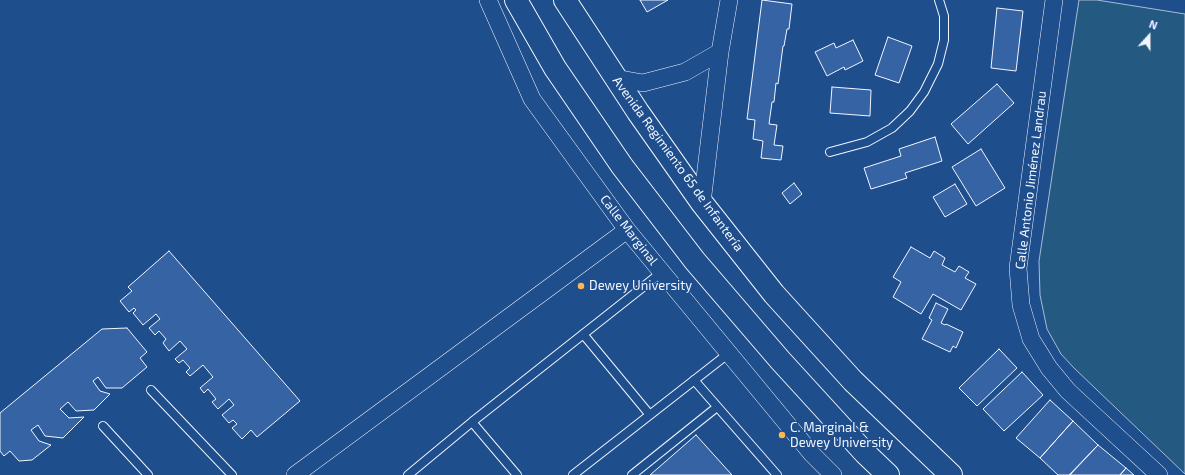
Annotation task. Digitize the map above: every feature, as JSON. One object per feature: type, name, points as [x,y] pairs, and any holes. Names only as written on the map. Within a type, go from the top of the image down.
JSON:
[{"type":"main road","points":[[516,0],[555,68],[622,166],[695,261],[780,360],[860,447],[888,475]]},
{"type":"main road","name":"Avenida Regimiento 65 de Infantería","points":[[565,0],[615,78],[702,203],[774,294],[853,381],[951,475]]},
{"type":"street","name":"Calle Marginal","points":[[488,0],[532,99],[627,230],[812,454],[832,475]]},
{"type":"street","points":[[702,203],[720,52],[729,0]]},
{"type":"street","name":"Calle Antonio Jiménez Landrau","points":[[1054,0],[1018,268],[1021,305],[1031,339],[1049,368],[1068,391],[1159,475]]},
{"type":"street","points":[[615,78],[643,83],[685,72],[720,52]]},
{"type":"street","points":[[295,475],[627,230]]},
{"type":"lane","points":[[830,152],[867,142],[892,128],[910,111],[924,92],[938,64],[944,40],[944,16],[939,0]]},
{"type":"lane","points":[[408,475],[472,422],[662,272]]},
{"type":"lane","points":[[583,334],[650,415]]},
{"type":"lane","points":[[573,475],[729,353]]},
{"type":"lane","points":[[694,380],[777,475]]},
{"type":"lane","points":[[151,390],[232,475]]},
{"type":"lane","points":[[632,475],[718,407]]},
{"type":"lane","points":[[472,422],[517,475]]},
{"type":"lane","points":[[103,426],[148,475]]},
{"type":"shaded area","points":[[1079,0],[1097,0],[1185,14],[1185,474],[1074,368],[1061,354],[1047,329],[1040,295],[1039,261]]},
{"type":"building","points":[[640,0],[668,0],[647,12]]},
{"type":"building","points":[[762,0],[792,4],[789,29],[787,29],[783,46],[778,84],[776,83],[774,102],[772,102],[769,124],[777,125],[774,145],[783,146],[781,160],[761,158],[763,141],[753,139],[755,120],[747,119]]},
{"type":"building","points":[[997,8],[1023,11],[1016,71],[991,68]]},
{"type":"building","points":[[888,37],[912,46],[899,83],[875,75]]},
{"type":"building","points":[[853,40],[863,61],[845,70],[844,67],[827,76],[815,52],[834,43],[836,48]]},
{"type":"building","points":[[997,84],[1014,103],[968,144],[951,124]]},
{"type":"building","points":[[832,87],[871,90],[870,116],[830,113]]},
{"type":"building","points":[[935,137],[942,161],[905,173],[907,178],[871,189],[864,168],[901,156],[899,149]]},
{"type":"building","points":[[981,149],[1005,188],[976,206],[952,167]]},
{"type":"building","points":[[794,183],[802,194],[790,204],[782,193]]},
{"type":"building","points":[[955,184],[967,204],[945,217],[933,197]]},
{"type":"building","points":[[911,247],[930,258],[934,251],[945,258],[942,265],[955,272],[959,266],[969,272],[965,278],[976,284],[961,310],[933,294],[921,314],[893,297],[901,282],[893,277]]},
{"type":"building","points":[[169,251],[300,401],[257,437],[251,430],[242,439],[232,428],[237,424],[233,420],[229,423],[222,415],[234,405],[229,399],[218,409],[212,402],[216,399],[208,389],[204,393],[200,388],[213,377],[203,365],[190,376],[186,372],[190,368],[183,360],[179,363],[175,359],[187,349],[180,341],[169,351],[163,343],[166,339],[159,331],[155,335],[149,328],[160,319],[156,314],[143,325],[133,313],[136,310],[134,308],[129,312],[120,301],[132,291],[128,287]]},
{"type":"building","points":[[936,303],[948,309],[941,323],[963,332],[956,348],[953,346],[950,352],[922,339],[932,320],[929,318]]},
{"type":"building","points":[[127,328],[147,352],[140,358],[147,367],[122,388],[106,388],[98,377],[93,381],[100,391],[110,394],[94,410],[76,411],[68,402],[60,409],[69,418],[84,417],[63,438],[45,436],[38,425],[31,430],[39,441],[51,445],[32,460],[19,461],[10,451],[4,456],[0,451],[0,413],[102,329]]},
{"type":"building","points":[[999,349],[1017,368],[977,406],[959,388]]},
{"type":"building","points":[[1022,372],[1043,395],[1004,431],[983,409]]},
{"type":"building","points":[[1050,400],[1073,421],[1040,458],[1016,438]]},
{"type":"building","points":[[1073,421],[1098,445],[1069,475],[1058,475],[1040,458]]},
{"type":"building","points":[[696,435],[732,475],[650,475]]},
{"type":"building","points":[[1098,445],[1126,468],[1120,475],[1070,475]]},
{"type":"building","points":[[1126,468],[1134,475],[1120,475]]},
{"type":"place","name":"Dewey University","points":[[581,286]]},
{"type":"place","name":"C. Marginal & Dewey University","points":[[782,435]]}]
